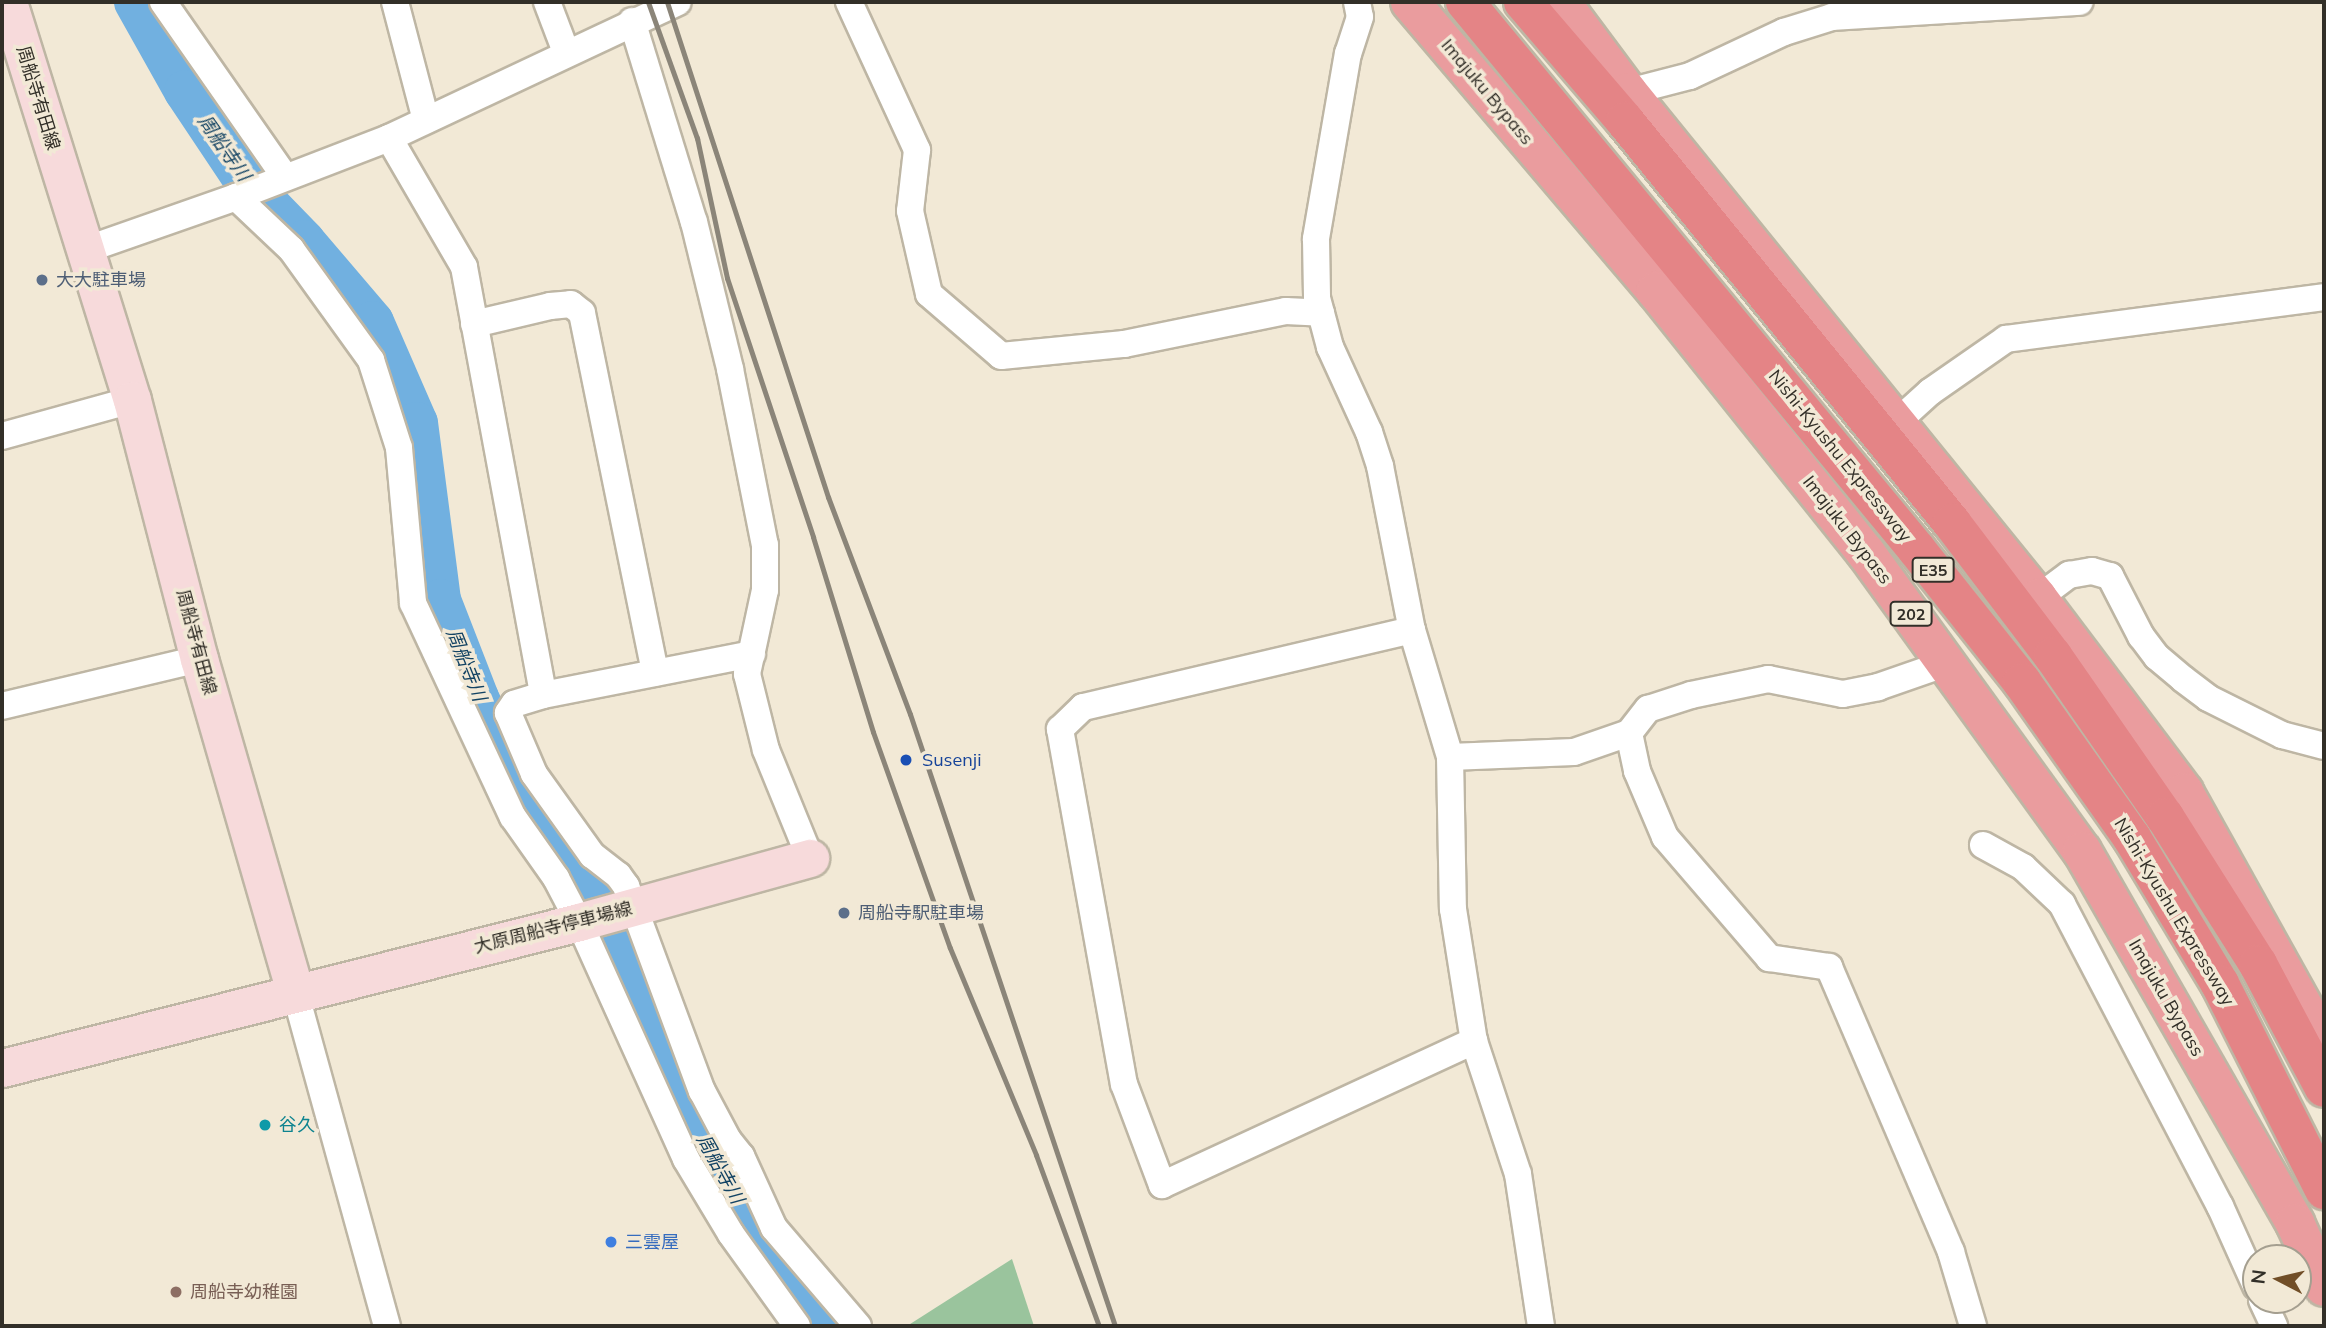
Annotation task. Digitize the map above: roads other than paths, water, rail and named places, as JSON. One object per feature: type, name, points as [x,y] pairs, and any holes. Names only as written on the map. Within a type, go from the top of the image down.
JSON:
[{"type":"highway","name":"Imajuku Bypass","points":[[1410,2],[1656,291],[1866,553],[2082,851],[2295,1223],[2324,1287]]},
{"type":"highway","name":"Nishi-Kyushu Expressway","points":[[1465,2],[1917,550],[2022,682],[2132,838],[2220,984],[2324,1190]]},
{"type":"highway","name":"E35","points":[[1523,2],[1627,106],[2053,656],[2165,817],[2258,964],[2324,1088]]},
{"type":"highway","points":[[1550,2],[1627,106],[1898,421],[2038,598],[2184,792],[2324,1044]]},
{"type":"highway","points":[[1561,2],[1627,106]]},
{"type":"main road","name":"周船寺有田線","points":[[8,2],[132,400],[200,659],[295,992]]},
{"type":"main road","name":"大原周船寺停車場線","points":[[295,992],[631,908],[810,858]]},
{"type":"main road","points":[[2,1068],[295,992]]},
{"type":"street","points":[[163,2],[279,180]]},
{"type":"street","points":[[395,2],[426,120]]},
{"type":"street","points":[[547,2],[566,52]]},
{"type":"street","points":[[85,250],[236,197],[389,138],[566,52],[678,2]]},
{"type":"street","points":[[849,2],[917,150],[909,211],[929,294],[1001,356],[1124,344],[1286,311],[1321,313]]},
{"type":"street","points":[[1357,2],[1360,17],[1348,52],[1316,239],[1317,298],[1330,347],[1369,432],[1380,466],[1412,630],[1450,757],[1453,909],[1475,1041],[1518,1174],[1541,1326]]},
{"type":"street","points":[[1627,106],[1784,32],[1832,17],[2080,2]]},
{"type":"street","points":[[632,21],[694,222],[730,369],[765,545],[765,590],[747,674],[766,750],[810,858]]},
{"type":"street","points":[[389,138],[464,267],[543,695]]},
{"type":"street","points":[[236,197],[290,249],[371,360],[400,448],[413,603],[513,817],[584,920],[686,1159],[731,1234],[797,1326]]},
{"type":"street","points":[[1898,421],[1930,392],[2006,339],[2324,297]]},
{"type":"street","points":[[474,324],[550,306],[571,304],[582,313],[655,673]]},
{"type":"street","points":[[2,436],[132,400]]},
{"type":"street","points":[[2038,598],[2069,575],[2092,571],[2110,576],[2141,636],[2157,657],[2208,698],[2282,735],[2324,746]]},
{"type":"street","points":[[1412,630],[1083,707],[1060,729],[1124,1084],[1162,1185],[1475,1041]]},
{"type":"street","points":[[752,654],[543,695],[514,704],[508,713],[534,774],[592,855],[618,875],[626,886],[631,908],[702,1091],[728,1140],[741,1156],[774,1228],[858,1326]]},
{"type":"street","points":[[2,705],[200,659]]},
{"type":"street","points":[[1450,757],[1574,752],[1629,733],[1648,709],[1691,695],[1768,680],[1843,694],[1878,687],[1947,663]]},
{"type":"street","points":[[1629,733],[1637,771],[1665,836],[1673,847],[1769,958],[1829,967],[1951,1252],[1973,1326]]},
{"type":"street","points":[[1983,845],[2023,867],[2062,904],[2220,1206],[2242,1255]]},
{"type":"street","points":[[295,992],[387,1326]]},
{"type":"waterway","name":"周船寺川","points":[[135,2],[185,91],[243,178],[304,241],[373,322],[417,423],[440,600],[478,698],[513,772],[563,857],[619,937],[687,1110],[750,1223],[829,1326]]},
{"type":"railway","points":[[648,2],[697,138],[727,278],[813,537],[873,732],[950,948],[1036,1155],[1099,1326]]},
{"type":"railway","points":[[667,2],[828,497],[910,714],[1115,1326]]},
{"type":"place","name":"大大駐車場","points":[[42,280]]},
{"type":"place","name":"Susenji","points":[[906,760]]},
{"type":"place","name":"周船寺駅駐車場","points":[[844,913]]},
{"type":"place","name":"谷久","points":[[265,1125]]},
{"type":"place","name":"三雲屋","points":[[611,1242]]},
{"type":"place","name":"周船寺幼稚園","points":[[176,1292]]}]
